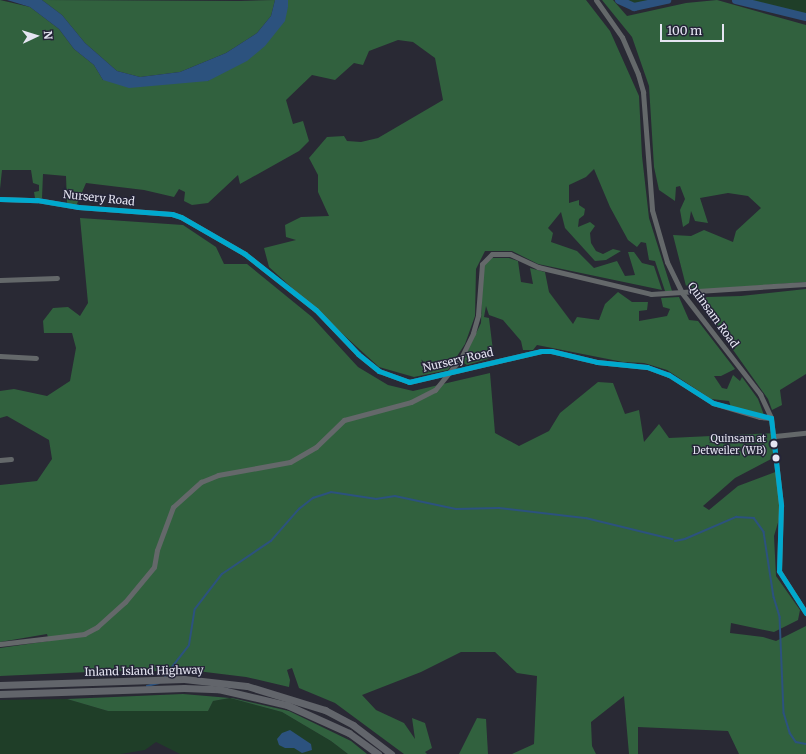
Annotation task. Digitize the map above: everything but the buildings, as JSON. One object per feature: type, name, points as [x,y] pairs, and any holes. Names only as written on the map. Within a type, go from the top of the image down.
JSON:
[{"type":"highway","name":"Inland Island Highway","points":[[0,685],[184,679],[247,686],[290,697],[325,710],[353,725],[391,754]]},
{"type":"highway","name":"Inland Island Highway","points":[[0,694],[142,689],[218,690],[287,705],[349,733],[378,754]]},
{"type":"street","name":"Quinsam Road","points":[[596,0],[622,37],[638,74],[642,92],[652,210],[667,262],[682,293],[760,394],[771,418],[775,436],[781,505],[779,571],[806,613]]},
{"type":"street","name":"Nursery Road","points":[[0,199],[37,200],[78,208],[172,214],[181,217],[245,254],[316,310],[358,354],[379,371],[409,382],[541,351],[551,351],[597,362],[647,367],[669,375],[713,403],[760,417],[771,418]]},
{"type":"street","points":[[0,644],[84,634],[97,627],[125,602],[154,567],[156,550],[173,507],[201,482],[218,475],[290,462],[316,447],[344,420],[411,402],[435,390],[461,358],[473,333],[480,303],[482,264],[492,254],[510,254],[538,267],[651,294],[806,284]]},
{"type":"street","points":[[0,280],[57,278]]},
{"type":"street","points":[[0,356],[36,358]]},
{"type":"street","points":[[775,436],[806,433]]},
{"type":"street","points":[[0,460],[11,459]]},
{"type":"green space","points":[[0,0],[30,7],[59,29],[74,49],[94,65],[103,80],[208,81],[288,7],[288,0],[586,0],[610,31],[639,96],[642,156],[649,218],[672,291],[665,291],[655,261],[649,260],[646,243],[641,242],[637,247],[628,240],[610,207],[594,169],[586,177],[569,185],[569,203],[579,200],[579,205],[585,209],[584,215],[579,219],[578,227],[590,222],[595,226],[590,233],[591,243],[596,251],[603,254],[613,249],[621,251],[606,260],[595,261],[565,228],[561,212],[548,228],[553,233],[551,242],[577,251],[594,268],[617,261],[625,276],[635,275],[628,252],[634,252],[642,263],[654,266],[662,290],[538,264],[512,251],[485,251],[476,269],[475,316],[465,344],[448,370],[414,377],[379,367],[269,267],[264,248],[296,240],[286,237],[285,225],[301,217],[329,216],[318,192],[318,175],[309,158],[327,137],[344,136],[347,141],[361,142],[378,138],[443,100],[435,58],[413,42],[398,40],[369,51],[363,65],[354,63],[335,80],[312,75],[286,100],[293,124],[303,121],[309,141],[299,151],[240,184],[238,175],[208,203],[192,205],[184,201],[185,192],[179,189],[174,197],[144,190],[86,183],[76,206],[67,203],[66,176],[43,174],[42,198],[35,198],[34,192],[39,191],[39,185],[33,183],[31,170],[2,170],[0,189]]},
{"type":"green space","points":[[42,0],[275,0],[271,16],[257,33],[226,53],[180,72],[140,77],[117,71],[85,43],[62,15]]},
{"type":"green space","points":[[602,0],[613,0],[627,16],[686,3],[717,0],[806,25],[806,282],[699,290],[686,286],[673,235],[691,236],[704,230],[733,242],[736,231],[761,208],[748,196],[728,193],[700,198],[708,223],[695,221],[691,211],[689,223],[683,227],[680,210],[685,199],[680,186],[676,187],[675,201],[659,190],[654,167],[649,86],[632,37]]},
{"type":"green space","points":[[619,0],[667,0],[634,7]]},
{"type":"green space","points":[[736,0],[806,0],[806,17],[785,10]]},
{"type":"green space","points":[[80,218],[183,225],[216,247],[224,264],[247,264],[312,317],[358,367],[388,385],[413,391],[490,373],[495,433],[519,446],[549,431],[560,413],[598,382],[613,383],[625,414],[639,410],[644,442],[659,424],[669,438],[776,433],[777,456],[735,478],[703,506],[709,510],[738,486],[778,471],[782,509],[774,536],[776,576],[800,610],[798,620],[774,632],[731,623],[730,633],[763,637],[776,641],[806,626],[806,754],[739,754],[728,731],[638,727],[638,754],[629,754],[624,696],[591,722],[592,746],[596,754],[512,754],[534,744],[537,676],[517,673],[495,652],[461,652],[421,672],[362,695],[376,710],[404,723],[415,739],[412,718],[425,723],[432,748],[425,752],[427,754],[404,754],[335,703],[299,688],[292,668],[287,670],[290,680],[289,687],[246,677],[197,671],[111,671],[0,676],[0,648],[49,641],[47,634],[0,642],[0,485],[37,481],[52,459],[49,440],[7,416],[0,418],[0,391],[14,389],[47,396],[70,381],[76,348],[72,333],[44,333],[43,321],[53,308],[68,307],[80,316],[88,303]]},
{"type":"green space","points":[[492,258],[509,258],[518,261],[521,282],[533,284],[530,268],[545,272],[549,292],[573,324],[577,317],[599,320],[605,304],[618,292],[632,302],[648,302],[647,310],[639,311],[639,321],[667,316],[670,309],[663,307],[661,298],[679,297],[689,320],[698,321],[735,369],[721,376],[714,376],[722,388],[727,389],[733,375],[740,381],[742,377],[758,399],[764,415],[731,407],[729,401],[711,399],[667,370],[644,363],[623,362],[537,345],[533,350],[523,350],[521,341],[503,320],[489,315],[486,306],[484,317],[489,318],[493,351],[488,359],[467,365],[462,362],[481,323],[483,265]]},
{"type":"green space","points":[[806,289],[806,374],[780,390],[782,405],[772,410],[768,399],[699,302],[707,297],[741,296]]},
{"type":"green space","points":[[183,694],[230,698],[213,701],[208,711],[108,711],[67,699]]},
{"type":"green space","points":[[230,698],[282,712],[331,741],[348,754],[180,754],[156,742],[145,750],[121,754],[0,754],[0,700],[67,699],[108,711],[208,711],[213,701]]},
{"type":"green space","points":[[230,698],[289,711],[351,741],[367,754],[348,754],[331,741],[282,712]]},
{"type":"green space","points":[[477,718],[486,719],[488,754],[459,754]]},
{"type":"water","points":[[7,0],[42,0],[62,15],[85,43],[117,71],[140,77],[180,72],[226,53],[257,33],[271,16],[275,0],[288,0],[288,7],[285,21],[265,46],[247,61],[208,81],[129,88],[103,80],[94,65],[74,49],[59,29],[30,7]]},
{"type":"water","points":[[290,730],[311,744],[312,750],[302,753],[294,748],[285,748],[279,745],[277,739],[282,733]]},
{"type":"waterway","points":[[619,0],[634,7],[667,0]]},
{"type":"waterway","points":[[736,0],[806,17]]},
{"type":"waterway","points":[[165,676],[189,645],[195,609],[222,574],[271,541],[299,509],[313,498],[331,492],[376,499],[395,496],[456,509],[499,508],[586,518],[672,539]]},
{"type":"waterway","points":[[675,541],[685,539],[736,517],[754,518],[764,532],[774,597],[780,617],[784,713],[790,733],[796,742],[806,744]]},
{"type":"waterway","points":[[147,686],[159,683]]},
{"type":"transit line","points":[[0,199],[37,200],[78,207],[172,214],[181,217],[245,254],[316,310],[358,354],[379,371],[409,382],[541,351],[551,351],[597,362],[647,367],[669,375],[713,403],[771,418]]},
{"type":"transit line","points":[[771,418],[781,505],[779,571],[806,613]]},
{"type":"place","name":"Quinsam at Detweiler (WB)","points":[[774,444]]}]
